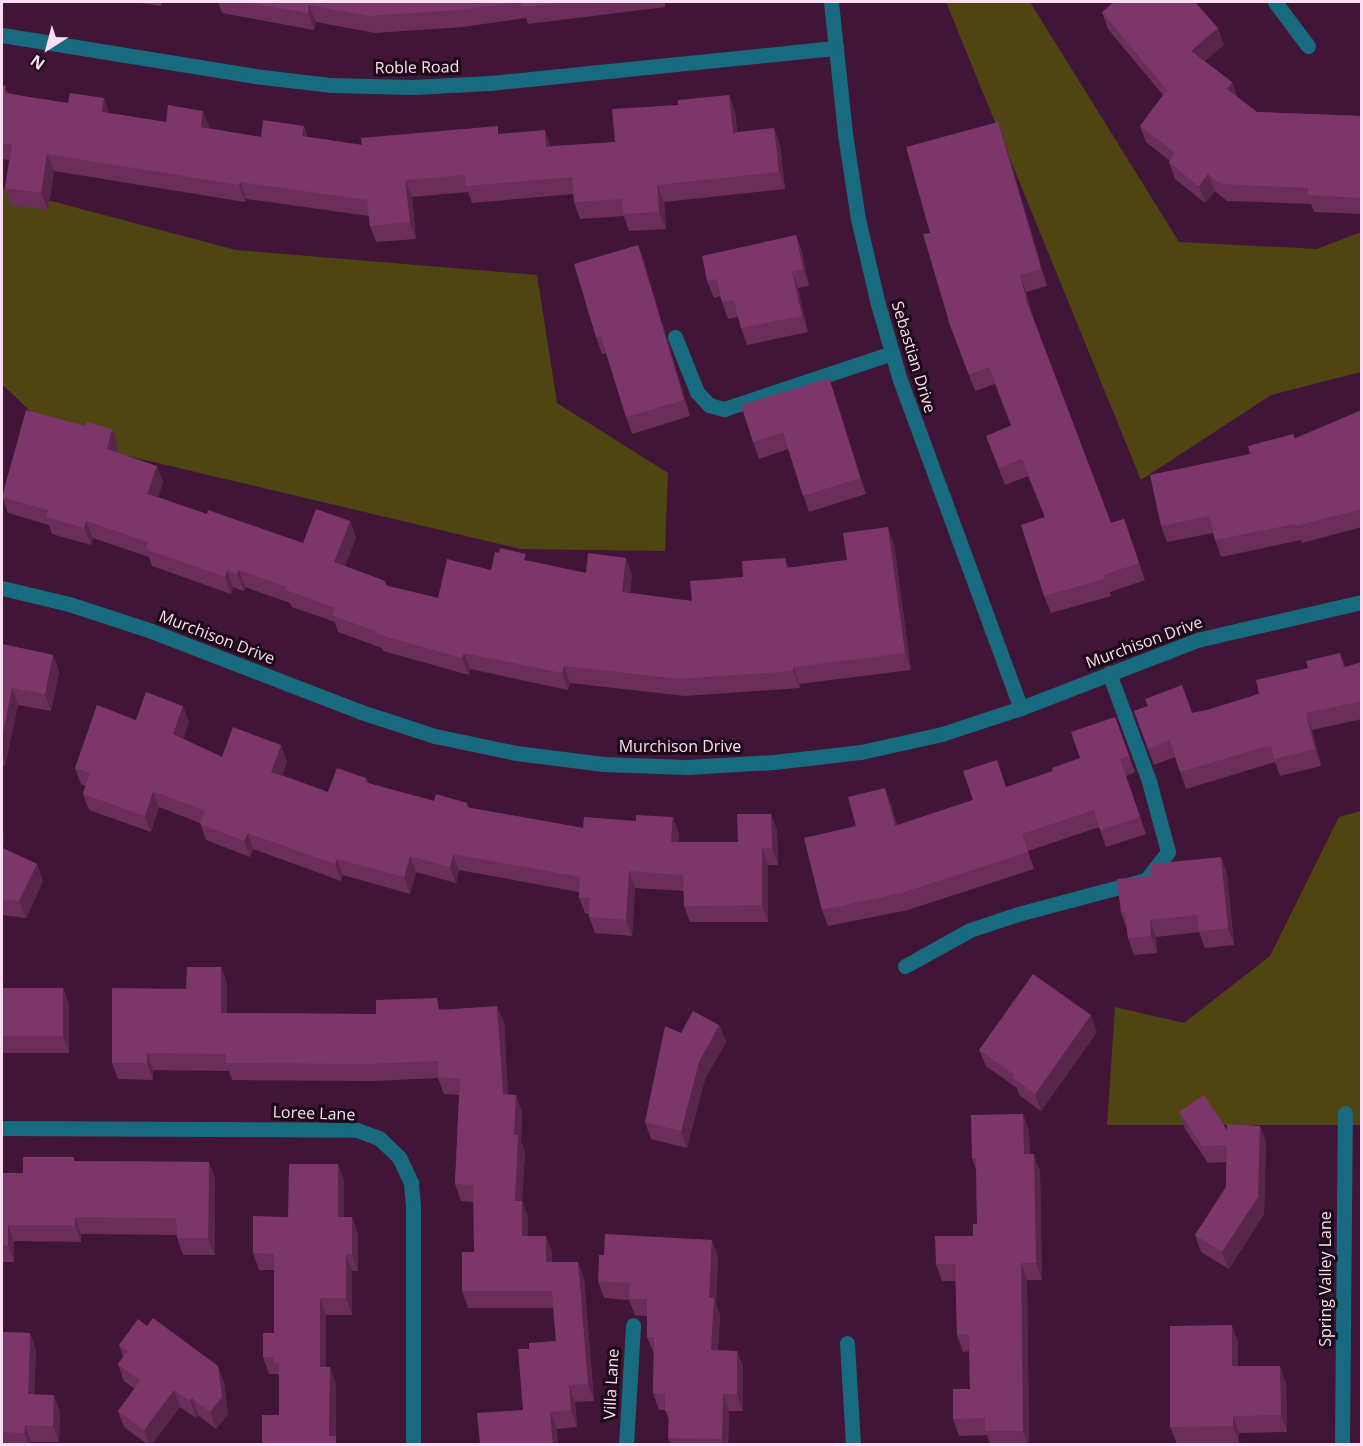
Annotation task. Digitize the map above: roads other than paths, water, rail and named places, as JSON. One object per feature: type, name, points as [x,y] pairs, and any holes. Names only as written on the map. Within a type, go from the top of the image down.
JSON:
[{"type":"street","name":"Sebastian Drive","points":[[831,2],[845,134],[858,219],[892,353],[1021,708]]},
{"type":"street","points":[[1275,2],[1308,46]]},
{"type":"street","name":"Roble Road","points":[[2,34],[254,76],[331,85],[413,87],[501,82],[836,48]]},
{"type":"street","points":[[675,337],[697,392],[709,405],[724,410],[892,353]]},
{"type":"street","name":"Murchison Drive","points":[[2,588],[69,604],[146,629],[361,712],[435,736],[516,753],[603,764],[687,767],[774,762],[861,752],[942,735],[1021,708],[1197,640],[1362,602]]},
{"type":"street","points":[[905,966],[970,930],[1017,914],[1146,880],[1168,852],[1149,781],[1109,673]]},
{"type":"street","name":"Spring Valley Lane","points":[[1342,1444],[1345,1113]]},
{"type":"street","name":"Loree Lane","points":[[2,1128],[357,1130],[379,1138],[399,1157],[411,1183],[413,1444]]},
{"type":"street","name":"Villa Lane","points":[[626,1444],[633,1325]]},
{"type":"street","points":[[847,1343],[853,1444]]}]
